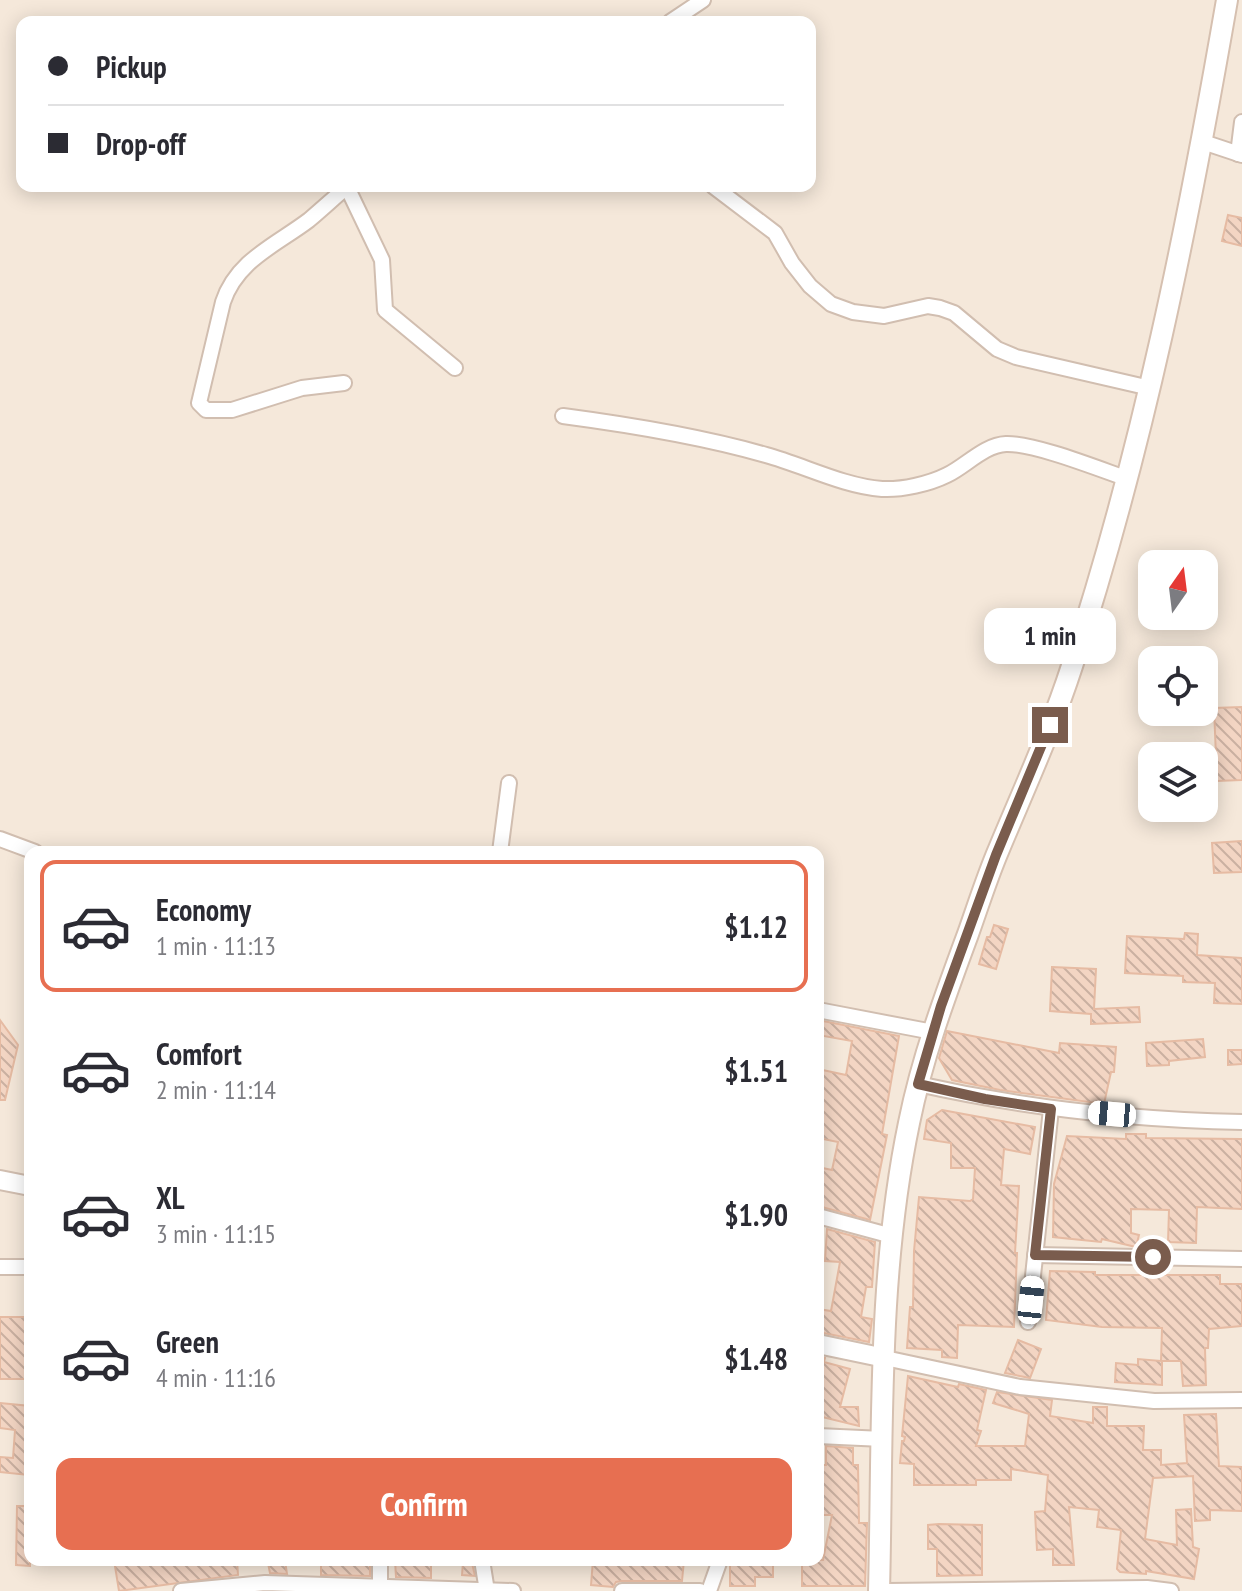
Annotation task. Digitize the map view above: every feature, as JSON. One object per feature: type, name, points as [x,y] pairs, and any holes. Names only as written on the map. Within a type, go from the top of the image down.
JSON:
[{"type":"main road","points":[[879,1591],[885,1358],[892,1236],[899,1174],[918,1084],[933,1032],[996,855],[1071,670],[1128,479],[1203,142],[1227,0]]},
{"type":"street","points":[[679,16],[703,0]]},
{"type":"street","points":[[1203,142],[1240,154],[1242,122]]},
{"type":"street","points":[[340,192],[238,272],[223,302],[199,403],[206,410],[232,410],[302,388],[344,383]]},
{"type":"street","points":[[350,192],[382,260],[385,310],[455,368]]},
{"type":"street","points":[[721,192],[775,233],[810,286],[831,304],[853,312],[884,316],[928,306],[940,308],[954,313],[997,349],[1016,357],[1150,388]]},
{"type":"street","points":[[563,416],[665,432],[764,454],[885,489],[938,478],[992,447],[1006,444],[1061,457],[1128,479]]},
{"type":"street","points":[[501,846],[509,783]]},
{"type":"street","points":[[0,839],[24,848]]},
{"type":"street","points":[[824,1011],[933,1032]]},
{"type":"street","points":[[918,1084],[1051,1109],[1242,1122]]},
{"type":"street","points":[[1028,1322],[1051,1109]]},
{"type":"street","points":[[0,1180],[24,1185]]},
{"type":"street","points":[[824,1218],[892,1236]]},
{"type":"street","points":[[1035,1255],[1242,1259]]},
{"type":"street","points":[[0,1267],[24,1267]]},
{"type":"street","points":[[824,1345],[1020,1387],[1154,1401],[1242,1400]]},
{"type":"street","points":[[824,1436],[883,1439]]},
{"type":"street","points":[[380,1566],[380,1587]]},
{"type":"street","points":[[483,1566],[487,1591]]},
{"type":"street","points":[[709,1591],[718,1566]]},
{"type":"street","points":[[181,1591],[265,1583],[513,1591]]},
{"type":"street","points":[[887,1591],[1147,1588],[1171,1591]]},
{"type":"street","points":[[622,1591],[700,1591]]},
{"type":"shaded area","points":[[0,0],[1242,0],[1242,1591],[0,1591]]},
{"type":"building","points":[[1228,215],[1242,218],[1242,246],[1222,241]]},
{"type":"building","points":[[1242,707],[1242,780],[1218,781],[1215,726],[1218,726],[1218,708]]},
{"type":"building","points":[[1242,841],[1242,872],[1214,873],[1212,843]]},
{"type":"building","points":[[994,925],[1008,929],[996,969],[979,964]]},
{"type":"building","points":[[1185,933],[1198,934],[1197,955],[1242,958],[1242,1004],[1214,1003],[1215,983],[1183,982],[1183,976],[1125,973],[1127,936],[1184,939]]},
{"type":"building","points":[[1052,967],[1096,969],[1094,1009],[1139,1007],[1140,1022],[1091,1024],[1091,1014],[1050,1011]]},
{"type":"building","points":[[0,1020],[18,1045],[5,1100],[0,1100]]},
{"type":"building","points":[[824,1021],[899,1036],[882,1134],[887,1135],[870,1220],[824,1208],[824,1168],[832,1170],[838,1142],[824,1139],[824,1070],[846,1075],[852,1041],[824,1036]]},
{"type":"building","points":[[947,1031],[1059,1053],[1060,1043],[1116,1047],[1114,1072],[1111,1072],[1104,1104],[952,1080],[939,1058]]},
{"type":"building","points":[[1203,1039],[1205,1057],[1147,1066],[1146,1043]]},
{"type":"building","points":[[1228,1050],[1242,1050],[1242,1064],[1228,1065]]},
{"type":"building","points":[[942,1110],[1035,1127],[1030,1154],[1004,1149],[1001,1185],[1019,1186],[1014,1327],[958,1325],[957,1358],[942,1357],[942,1350],[907,1348],[910,1307],[913,1307],[919,1197],[973,1199],[975,1168],[951,1168],[951,1143],[924,1139],[927,1120]]},
{"type":"building","points":[[1126,1134],[1146,1134],[1146,1138],[1242,1139],[1242,1209],[1197,1207],[1196,1243],[1168,1242],[1169,1210],[1131,1209],[1131,1233],[1139,1235],[1136,1247],[1102,1239],[1101,1242],[1053,1237],[1054,1184],[1067,1136],[1126,1139]]},
{"type":"building","points":[[827,1229],[875,1242],[872,1287],[866,1287],[861,1317],[872,1319],[869,1342],[824,1333],[824,1310],[831,1311],[840,1262],[825,1261]]},
{"type":"building","points":[[1050,1271],[1095,1272],[1095,1275],[1220,1275],[1220,1284],[1242,1284],[1242,1326],[1209,1329],[1208,1348],[1205,1348],[1206,1385],[1183,1386],[1181,1361],[1162,1361],[1162,1385],[1115,1382],[1116,1363],[1138,1365],[1138,1359],[1161,1361],[1162,1328],[1102,1327],[1046,1320]]},
{"type":"building","points":[[0,1317],[24,1317],[24,1379],[0,1379]]},
{"type":"building","points":[[1018,1340],[1041,1349],[1030,1378],[1005,1373]]},
{"type":"building","points":[[824,1362],[850,1369],[840,1407],[858,1407],[859,1426],[824,1417]]},
{"type":"building","points":[[908,1376],[986,1390],[976,1446],[1025,1446],[1029,1414],[993,1403],[997,1392],[1052,1400],[1050,1416],[1093,1423],[1093,1407],[1107,1407],[1107,1426],[1144,1426],[1143,1450],[1161,1450],[1161,1465],[1187,1463],[1184,1415],[1216,1414],[1219,1466],[1242,1467],[1242,1511],[1210,1510],[1210,1520],[1195,1521],[1193,1476],[1153,1478],[1145,1539],[1177,1545],[1176,1510],[1191,1509],[1193,1547],[1199,1549],[1194,1579],[1146,1571],[1146,1574],[1120,1572],[1117,1569],[1121,1530],[1097,1527],[1099,1510],[1069,1507],[1074,1565],[1053,1565],[1053,1549],[1037,1550],[1035,1512],[1045,1511],[1048,1475],[1011,1469],[1011,1480],[976,1480],[976,1485],[914,1485],[914,1464],[900,1463],[905,1437],[902,1436]]},
{"type":"building","points":[[0,1403],[24,1405],[24,1475],[0,1472],[0,1457],[13,1458],[15,1430],[0,1428]]},
{"type":"building","points":[[826,1446],[853,1448],[853,1465],[858,1465],[859,1523],[867,1523],[865,1586],[802,1586],[802,1566],[824,1566],[832,1515],[824,1515]]},
{"type":"building","points":[[17,1506],[24,1506],[24,1566],[16,1565]]},
{"type":"building","points":[[928,1525],[982,1525],[982,1575],[937,1576],[937,1549],[928,1549]]},
{"type":"building","points":[[115,1566],[237,1566],[238,1575],[119,1591]]},
{"type":"building","points":[[269,1566],[286,1566],[287,1574],[270,1573]]},
{"type":"building","points":[[321,1566],[370,1566],[370,1576],[321,1575]]},
{"type":"building","points":[[395,1566],[431,1566],[431,1578],[396,1577]]},
{"type":"building","points":[[463,1566],[473,1566],[475,1576],[462,1575]]},
{"type":"building","points":[[593,1566],[683,1566],[682,1581],[622,1581],[616,1582],[613,1587],[591,1585]]},
{"type":"building","points":[[730,1566],[773,1566],[773,1577],[755,1577],[755,1586],[730,1586]]},
{"type":"route","points":[[1050,725],[996,855],[941,1006],[918,1084],[1051,1109],[1035,1255],[1153,1257]]}]
